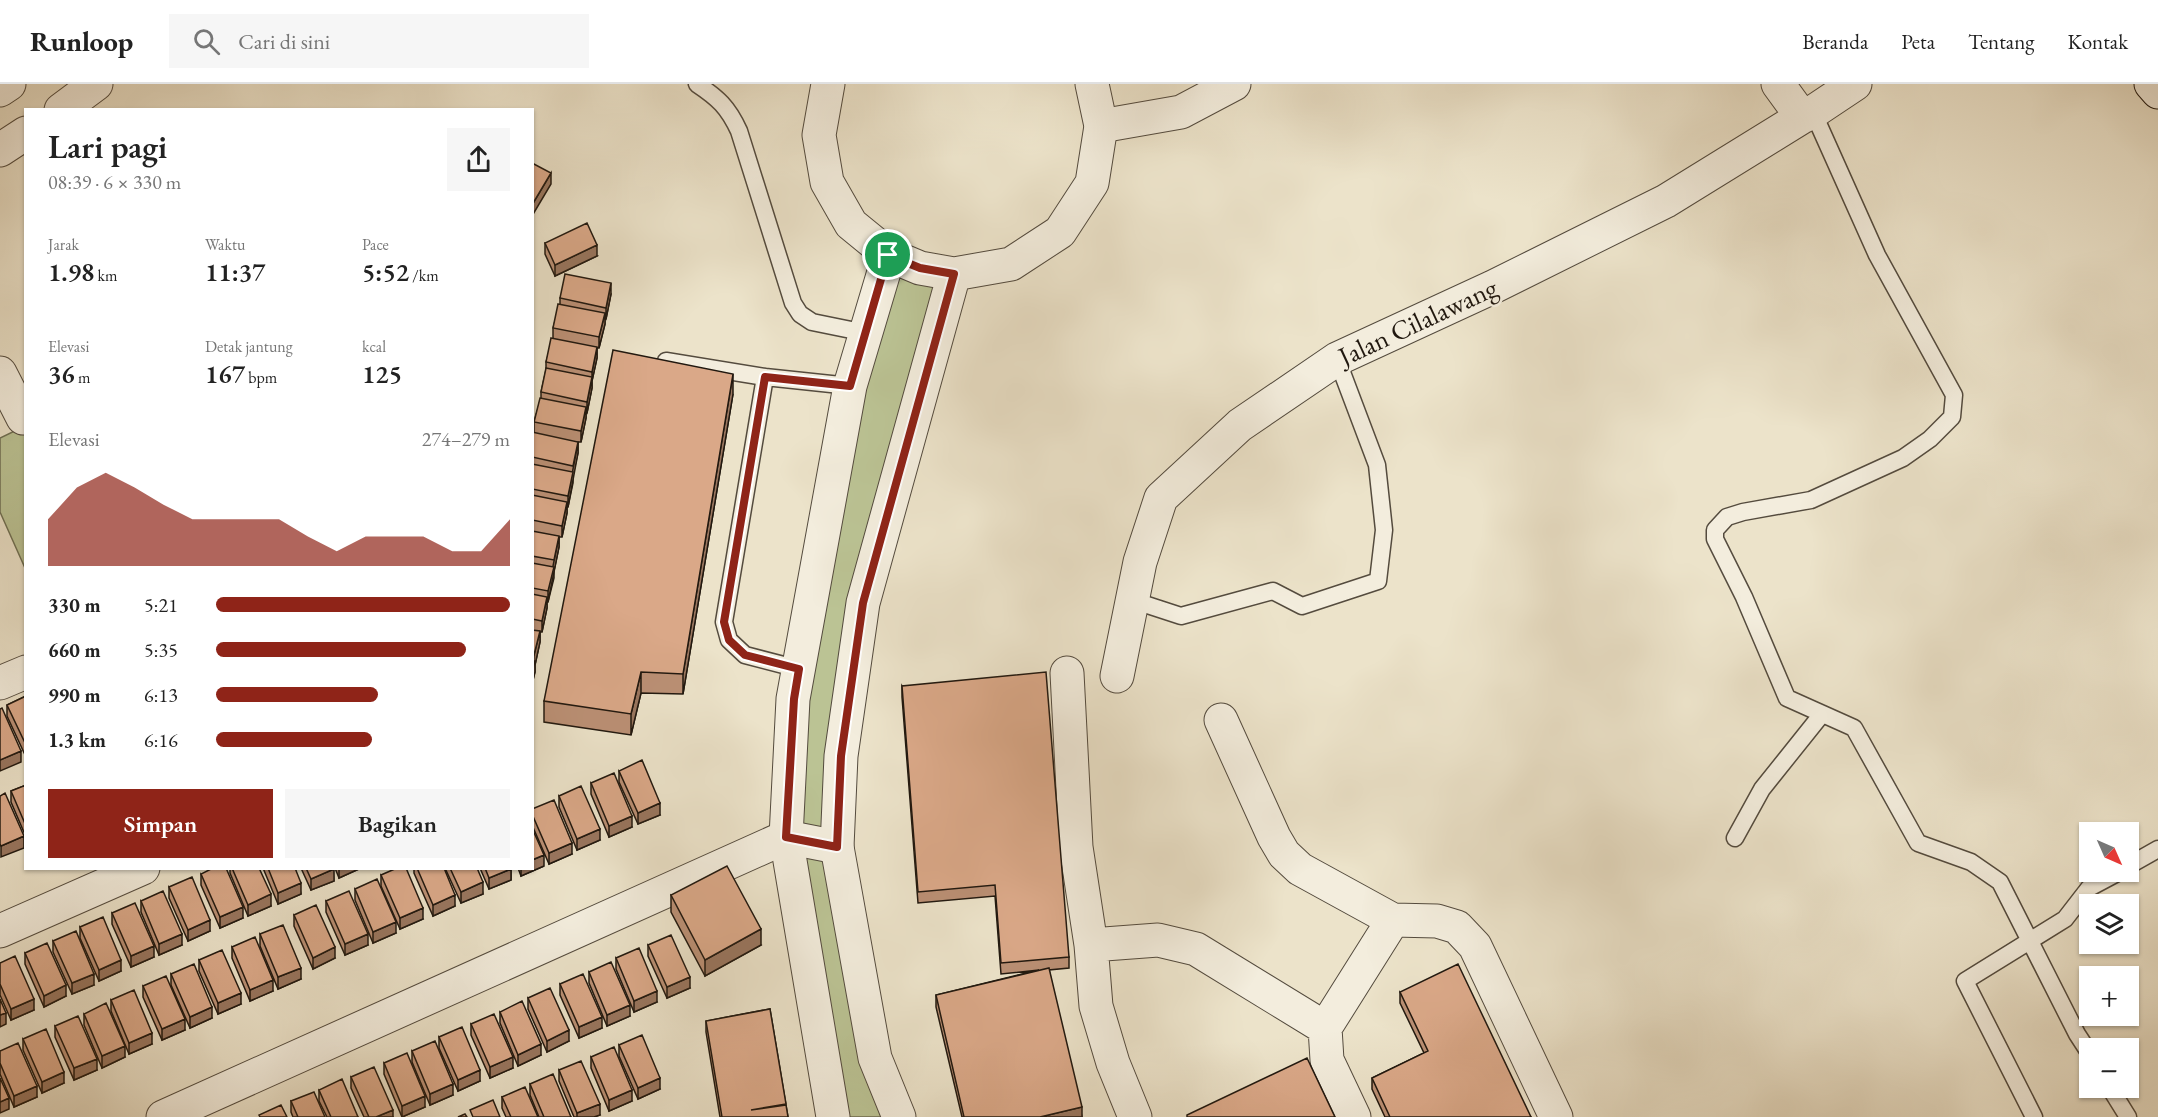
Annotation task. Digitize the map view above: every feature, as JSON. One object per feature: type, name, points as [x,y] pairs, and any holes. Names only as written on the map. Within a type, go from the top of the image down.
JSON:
[{"type":"street","points":[[0,90],[9,84]]},
{"type":"street","points":[[64,108],[96,84]]},
{"type":"street","points":[[825,85],[819,135],[827,182],[851,224],[888,255],[920,268],[954,274],[1011,264],[1060,232],[1092,183],[1101,126],[1092,84]]},
{"type":"street","points":[[1101,126],[1181,112],[1234,84]]},
{"type":"street","points":[[1778,84],[1807,114]]},
{"type":"street","name":"Jalan Cilalawang","points":[[1117,676],[1140,562],[1161,498],[1240,425],[1337,359],[1493,287],[1666,201],[1855,84]]},
{"type":"street","points":[[2151,84],[2158,92]]},
{"type":"street","points":[[0,150],[24,134]]},
{"type":"street","points":[[833,1117],[786,837],[794,699],[850,386],[888,255]]},
{"type":"street","points":[[899,1117],[875,1059],[837,847],[841,756],[863,603],[954,274]]},
{"type":"street","points":[[0,373],[16,422]]},
{"type":"street","points":[[0,683],[24,673]]},
{"type":"street","points":[[1067,673],[1076,847],[1091,945],[1096,1006],[1113,1063],[1135,1117]]},
{"type":"street","points":[[1221,720],[1274,837],[1284,854],[1300,869],[1393,920],[1437,921],[1457,927],[1475,946],[1556,1117]]},
{"type":"street","points":[[163,1117],[786,837],[837,847]]},
{"type":"street","points":[[0,931],[138,870]]},
{"type":"street","points":[[1354,1117],[1327,1060],[1325,1028],[1393,920]]},
{"type":"street","points":[[1091,945],[1158,939],[1196,949],[1325,1028]]},
{"type":"lane","points":[[696,84],[716,97],[730,113],[739,131],[793,303],[800,314],[812,322],[866,333]]},
{"type":"lane","points":[[1807,114],[1877,255],[1954,395],[1952,417],[1930,439],[1903,458],[1811,500],[1727,517],[1715,530],[1715,539],[1744,597],[1787,698],[1854,728],[1918,843],[1971,862],[2000,882],[2082,1038]]},
{"type":"lane","points":[[654,359],[765,377],[850,386]]},
{"type":"lane","points":[[1132,600],[1181,616],[1273,591],[1302,606],[1378,581],[1384,530],[1377,465],[1337,359]]},
{"type":"lane","points":[[765,377],[724,622],[729,640],[745,655],[799,669]]},
{"type":"lane","points":[[1735,838],[1762,789],[1822,714]]},
{"type":"lane","points":[[2139,860],[2158,849]]},
{"type":"lane","points":[[2034,1117],[1965,981],[2065,920],[2090,888],[2101,882]]},
{"type":"lane","points":[[2116,1098],[2128,1117]]},
{"type":"green space","points":[[889,255],[954,274],[863,603],[837,847],[899,1117],[833,1117],[786,837],[799,669]]},
{"type":"green space","points":[[24,426],[24,566],[0,512],[0,438]]},
{"type":"building","points":[[534,164],[551,173],[534,202]]},
{"type":"building","points":[[587,223],[597,245],[555,265],[545,243]]},
{"type":"building","points":[[565,274],[611,283],[606,308],[560,298]]},
{"type":"building","points":[[558,304],[605,313],[599,337],[553,328]]},
{"type":"building","points":[[551,338],[597,347],[592,372],[546,362]]},
{"type":"building","points":[[613,350],[733,374],[683,674],[641,672],[631,714],[544,701]]},
{"type":"building","points":[[546,368],[592,377],[587,402],[541,392]]},
{"type":"building","points":[[540,398],[586,407],[581,431],[534,422]]},
{"type":"building","points":[[534,432],[578,442],[573,466],[534,457]]},
{"type":"building","points":[[534,464],[573,472],[568,496],[534,489]]},
{"type":"building","points":[[534,495],[567,502],[562,526],[534,520]]},
{"type":"building","points":[[534,531],[559,536],[554,560],[534,556]]},
{"type":"building","points":[[534,563],[554,567],[548,591],[534,588]]},
{"type":"building","points":[[534,594],[547,597],[542,621],[534,619]]},
{"type":"building","points":[[534,630],[540,631],[534,655]]},
{"type":"building","points":[[1046,672],[1069,957],[1001,963],[995,885],[918,892],[902,686]]},
{"type":"building","points":[[24,697],[24,741],[7,705]]},
{"type":"building","points":[[2,708],[21,751],[0,760],[0,709]]},
{"type":"building","points":[[642,760],[660,803],[638,813],[619,771]]},
{"type":"building","points":[[614,773],[632,816],[609,826],[591,783]]},
{"type":"building","points":[[24,786],[24,821],[11,791]]},
{"type":"building","points":[[581,786],[600,829],[577,839],[559,796]]},
{"type":"building","points":[[5,793],[24,836],[1,846],[0,796]]},
{"type":"building","points":[[554,800],[572,843],[549,853],[534,819],[534,808]]},
{"type":"building","points":[[534,832],[544,855],[534,859]]},
{"type":"building","points":[[727,866],[761,929],[705,960],[671,895]]},
{"type":"building","points":[[209,870],[227,870],[243,907],[220,917],[201,874]]},
{"type":"building","points":[[233,870],[260,870],[271,894],[248,905]]},
{"type":"building","points":[[269,870],[296,870],[301,883],[278,893]]},
{"type":"building","points":[[307,870],[332,870],[311,879]]},
{"type":"building","points":[[392,870],[407,870],[423,908],[400,918],[381,875]]},
{"type":"building","points":[[418,870],[445,870],[455,895],[433,905]]},
{"type":"building","points":[[451,870],[478,870],[483,882],[461,892]]},
{"type":"building","points":[[486,870],[509,870],[489,878]]},
{"type":"building","points":[[192,877],[210,920],[188,930],[169,887]]},
{"type":"building","points":[[377,879],[396,922],[373,932],[355,889]]},
{"type":"building","points":[[163,891],[182,934],[159,944],[141,901]]},
{"type":"building","points":[[349,891],[368,934],[345,944],[326,901]]},
{"type":"building","points":[[135,903],[154,946],[131,956],[112,913]]},
{"type":"building","points":[[316,905],[335,947],[313,958],[294,915]]},
{"type":"building","points":[[103,917],[121,960],[99,970],[80,927]]},
{"type":"building","points":[[283,925],[301,968],[278,977],[260,934]]},
{"type":"building","points":[[76,931],[94,974],[72,983],[53,941]]},
{"type":"building","points":[[671,935],[690,977],[667,987],[648,945]]},
{"type":"building","points":[[255,937],[273,980],[250,990],[232,947]]},
{"type":"building","points":[[47,943],[66,985],[44,996],[25,953]]},
{"type":"building","points":[[639,948],[657,991],[634,1001],[616,958]]},
{"type":"building","points":[[222,950],[241,993],[218,1003],[199,960]]},
{"type":"building","points":[[15,956],[34,999],[11,1009],[0,984],[0,963]]},
{"type":"building","points":[[611,962],[630,1005],[607,1015],[589,972]]},
{"type":"building","points":[[194,964],[212,1007],[190,1017],[171,974]]},
{"type":"building","points":[[1458,964],[1531,1117],[1390,1117],[1372,1078],[1428,1051],[1400,992]]},
{"type":"building","points":[[1049,968],[1082,1107],[1040,1117],[964,1117],[936,995]]},
{"type":"building","points":[[583,974],[602,1017],[579,1027],[560,984]]},
{"type":"building","points":[[166,976],[185,1019],[162,1029],[143,986]]},
{"type":"building","points":[[550,988],[569,1030],[547,1041],[528,998]]},
{"type":"building","points":[[134,990],[152,1033],[129,1043],[111,1000]]},
{"type":"building","points":[[0,999],[6,1013],[0,1015]]},
{"type":"building","points":[[522,1001],[541,1044],[518,1055],[500,1012]]},
{"type":"building","points":[[106,1003],[125,1046],[102,1056],[84,1014]]},
{"type":"building","points":[[770,1009],[786,1104],[751,1110],[786,1105],[788,1117],[722,1117],[706,1021]]},
{"type":"building","points":[[494,1014],[513,1057],[490,1067],[471,1024]]},
{"type":"building","points":[[78,1016],[97,1059],[74,1068],[55,1026]]},
{"type":"building","points":[[462,1027],[480,1070],[458,1080],[439,1037]]},
{"type":"building","points":[[46,1029],[64,1072],[42,1082],[23,1039]]},
{"type":"building","points":[[642,1035],[660,1078],[638,1088],[619,1045]]},
{"type":"building","points":[[435,1041],[453,1084],[430,1094],[412,1051]]},
{"type":"building","points":[[18,1043],[37,1086],[14,1096],[0,1063],[0,1051]]},
{"type":"building","points":[[614,1047],[632,1090],[609,1100],[591,1057]]},
{"type":"building","points":[[407,1053],[425,1096],[402,1106],[384,1063]]},
{"type":"building","points":[[1307,1058],[1335,1117],[1187,1117],[1187,1115]]},
{"type":"building","points":[[581,1061],[600,1104],[577,1113],[559,1070]]},
{"type":"building","points":[[374,1067],[393,1110],[376,1117],[369,1117],[351,1077]]},
{"type":"building","points":[[553,1074],[571,1117],[544,1117],[530,1084]]},
{"type":"building","points":[[0,1078],[9,1098],[0,1102]]},
{"type":"building","points":[[342,1079],[358,1117],[331,1117],[319,1090]]},
{"type":"building","points":[[525,1087],[538,1117],[511,1117],[502,1097]]},
{"type":"building","points":[[314,1092],[325,1117],[298,1117],[291,1101]]},
{"type":"building","points":[[493,1100],[500,1117],[473,1117],[470,1110]]},
{"type":"building","points":[[281,1105],[287,1117],[260,1117],[259,1115]]},
{"type":"route","points":[[888,255],[920,268],[954,274],[863,603],[841,756],[837,847],[786,837],[794,699],[799,669],[745,655],[729,640],[724,622],[765,377],[850,386],[888,255]]}]
